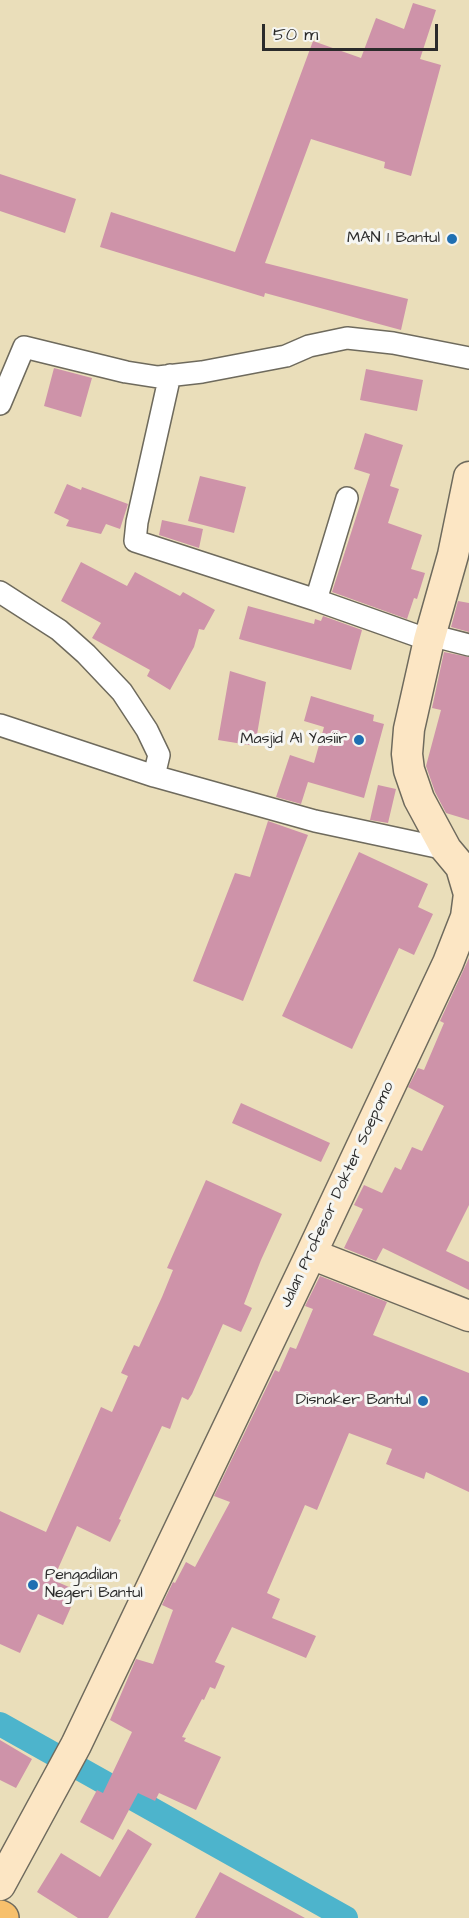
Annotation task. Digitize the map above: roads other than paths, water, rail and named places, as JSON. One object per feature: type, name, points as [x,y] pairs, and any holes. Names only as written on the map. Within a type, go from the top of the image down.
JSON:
[{"type":"main road","name":"Jalan Profesor Dokter Soepomo","points":[[0,1885],[76,1745],[311,1254],[460,935],[468,905],[467,888],[459,860],[419,799],[409,770],[407,754],[409,729],[430,637],[453,555],[469,477]]},
{"type":"main road","points":[[311,1254],[469,1316]]},
{"type":"street","points":[[0,404],[24,347],[126,372],[158,377],[202,372],[286,356],[309,346],[347,338],[382,341],[469,358]]},
{"type":"street","points":[[170,375],[137,522],[135,541],[430,637],[469,645]]},
{"type":"street","points":[[316,600],[347,498]]},
{"type":"street","points":[[0,592],[59,630],[86,654],[122,692],[147,730],[159,755],[154,776]]},
{"type":"street","points":[[0,725],[154,776],[459,860]]},
{"type":"waterway","points":[[0,1724],[346,1918]]},
{"type":"place","name":"MAN 1 Bantul","points":[[452,239]]},
{"type":"place","name":"Masjid Al Yasiir","points":[[359,740]]},
{"type":"place","name":"Disnaker Bantul","points":[[423,1401]]},
{"type":"place","name":"Pengadilan Negeri Bantul","points":[[33,1585]]}]
